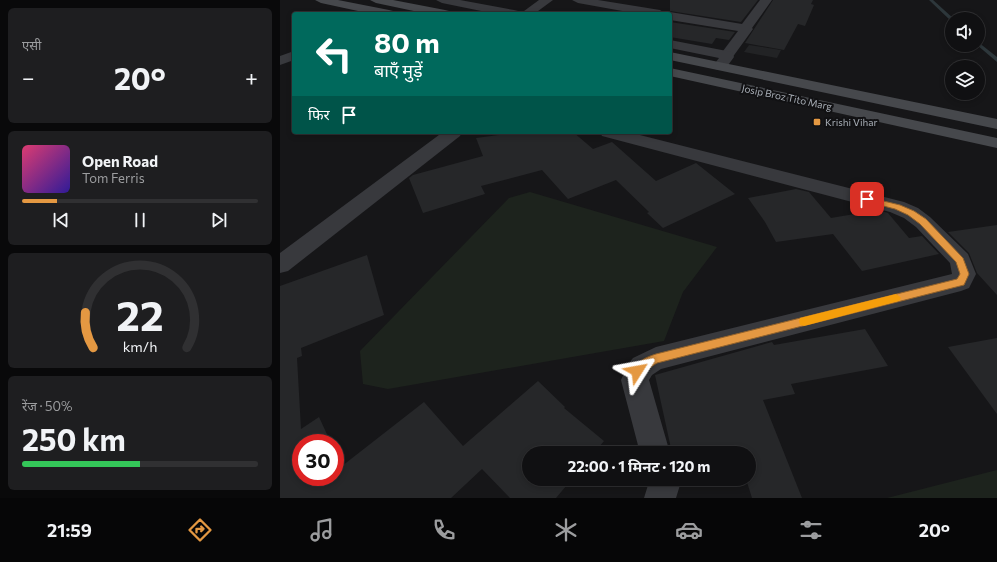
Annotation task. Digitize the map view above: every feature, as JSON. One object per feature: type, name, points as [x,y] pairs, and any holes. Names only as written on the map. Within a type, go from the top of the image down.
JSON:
[{"type":"main road","points":[[321,0],[379,12]]},
{"type":"main road","points":[[376,0],[435,12]]},
{"type":"main road","name":"Josip Broz Tito Marg","points":[[672,56],[724,61],[997,124]]},
{"type":"main road","name":"Josip Broz Tito Marg","points":[[672,72],[997,142]]},
{"type":"street","points":[[442,0],[504,12]]},
{"type":"street","points":[[529,12],[547,0]]},
{"type":"street","points":[[578,0],[648,12]]},
{"type":"street","points":[[672,45],[724,61],[766,0]]},
{"type":"street","points":[[672,16],[747,29]]},
{"type":"street","points":[[280,49],[292,53]]},
{"type":"street","points":[[280,61],[292,55]]},
{"type":"street","points":[[280,265],[451,134]]},
{"type":"street","points":[[616,134],[897,207],[911,213],[923,222],[960,260],[964,274],[961,282],[656,359],[646,363],[637,371],[635,380],[653,446]]},
{"type":"street","points":[[660,498],[664,486]]},
{"type":"shaded area","points":[[749,45],[781,50],[777,58],[744,52]]},
{"type":"shaded area","points":[[530,192],[717,247],[683,292],[664,341],[388,389],[363,384],[360,351],[509,198]]},
{"type":"shaded area","points":[[997,470],[997,498],[887,498]]},
{"type":"building","points":[[670,0],[758,0],[741,22],[670,11]]},
{"type":"building","points":[[773,0],[813,0],[811,4],[814,5],[805,26],[798,24],[784,50],[745,43]]},
{"type":"building","points":[[672,22],[735,32],[729,40],[716,38],[712,44],[672,37]]},
{"type":"building","points":[[507,134],[575,134],[593,149],[612,142],[656,181],[696,163],[735,194],[663,228],[616,180],[568,199],[542,170],[481,186],[485,194],[423,213],[409,178],[413,175],[483,156],[476,138]]},
{"type":"building","points":[[796,189],[809,192],[831,218],[878,210],[888,213],[909,238],[922,236],[939,254],[862,271],[833,234],[776,242],[765,222],[748,198]]},
{"type":"building","points":[[997,225],[997,295],[977,273],[969,253],[948,232]]},
{"type":"building","points":[[367,255],[384,315],[301,348],[302,356],[297,358],[301,429],[319,417],[327,434],[292,434],[292,486],[344,486],[344,464],[424,402],[463,446],[538,381],[565,407],[564,408],[604,441],[600,446],[522,446],[522,486],[566,486],[556,498],[510,498],[482,469],[451,498],[280,498],[280,286]]},
{"type":"building","points":[[865,329],[888,366],[791,384],[795,394],[763,400],[802,498],[752,498],[748,486],[756,486],[756,446],[670,446],[655,375],[772,342],[774,345]]},
{"type":"building","points":[[997,338],[997,414],[948,347]]},
{"type":"waterway","points":[[931,0],[945,13]]},
{"type":"waterway","points":[[985,49],[997,60]]},
{"type":"slow traffic","points":[[804,321],[896,298]]},
{"type":"place","name":"Krishi Vihar","points":[[817,122]]},
{"type":"route","points":[[637,371],[646,363],[656,359],[961,282],[964,274],[960,260],[923,222],[911,213],[897,207],[867,199]]}]
